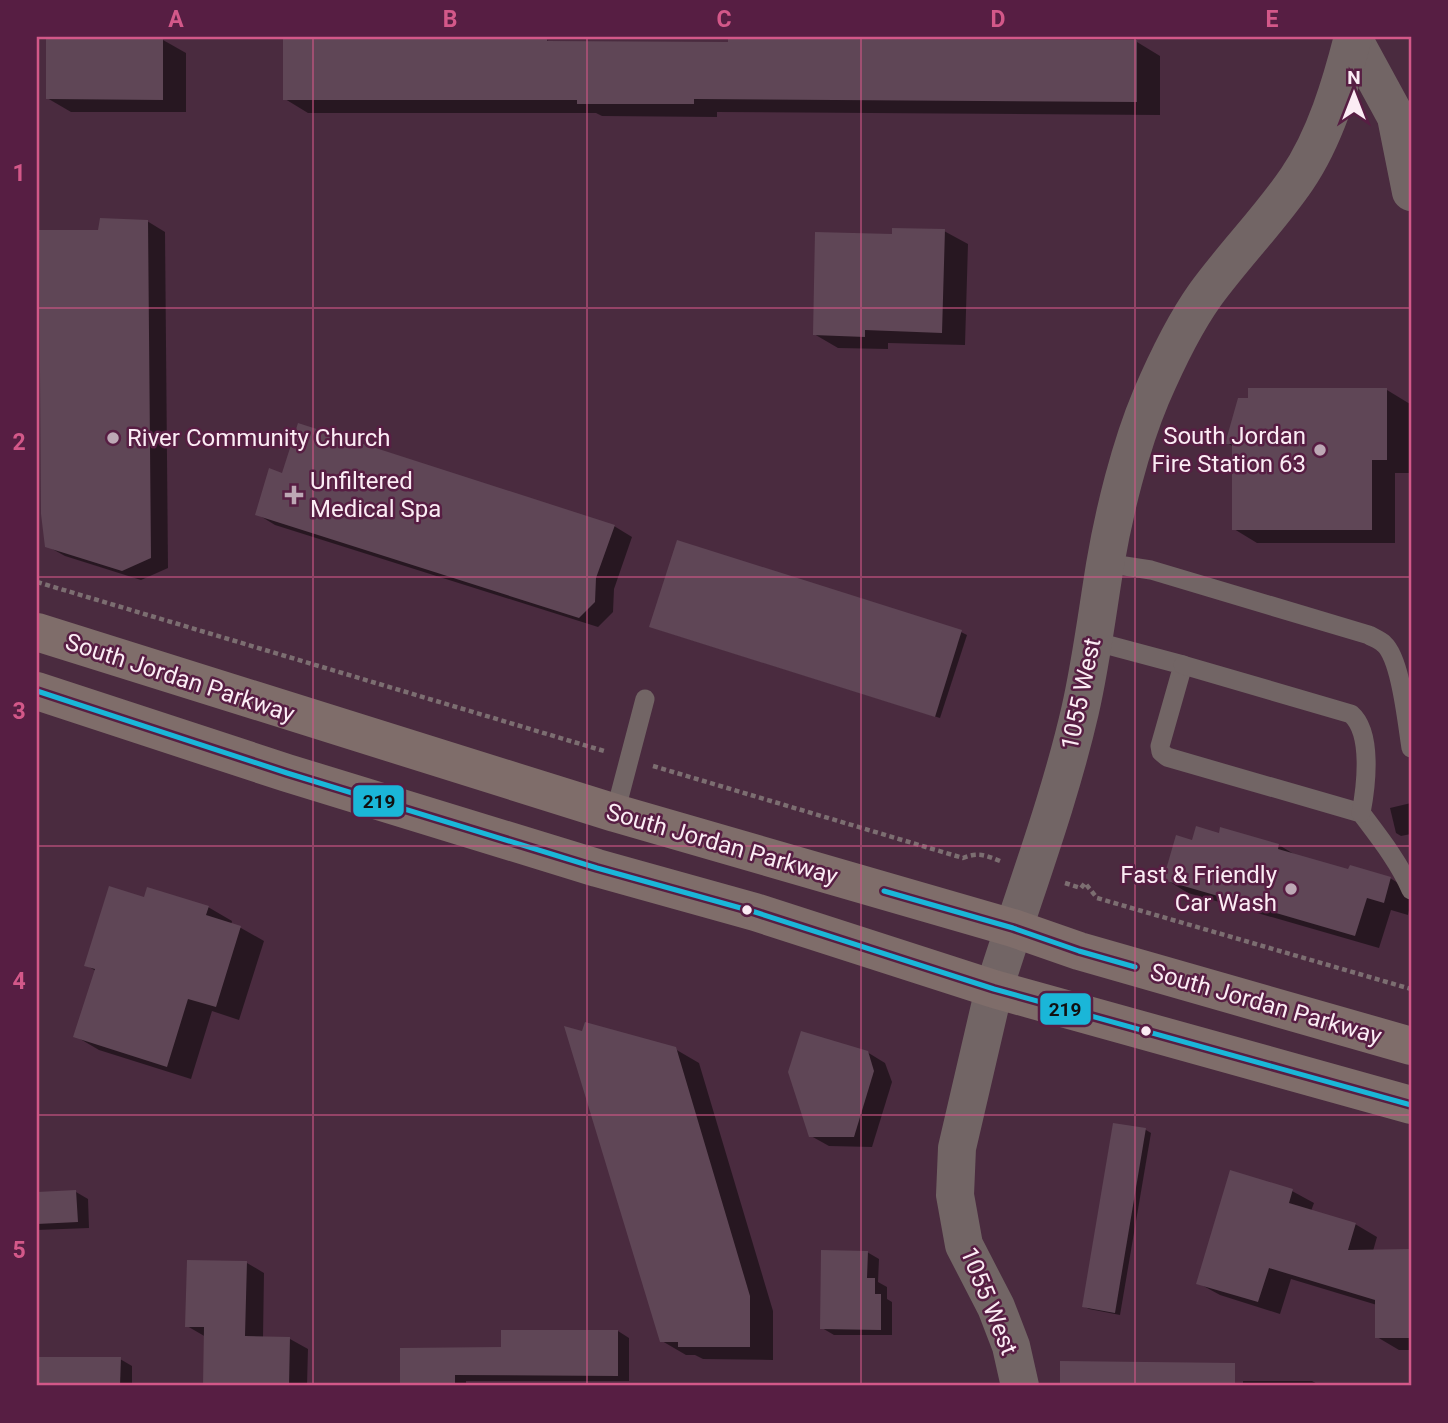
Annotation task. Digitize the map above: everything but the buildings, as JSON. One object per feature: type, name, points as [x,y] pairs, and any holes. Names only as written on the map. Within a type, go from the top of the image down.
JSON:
[{"type":"main road","name":"South Jordan Parkway","points":[[37,632],[615,813],[1411,1046]]},
{"type":"main road","points":[[37,691],[287,773],[597,868],[755,912],[994,989],[1411,1105]]},
{"type":"main road","points":[[287,773],[305,717]]},
{"type":"street","points":[[1353,37],[1396,117],[1411,192]]},
{"type":"street","name":"1055 West","points":[[1020,1386],[1011,1346],[996,1307],[964,1245],[955,1195],[957,1149],[994,989],[1033,873],[1080,711],[1105,563],[1130,460],[1150,400],[1174,346],[1205,295],[1298,177],[1320,135],[1340,86],[1353,37]]},
{"type":"lane","points":[[1105,563],[1151,570],[1369,635],[1383,642],[1396,666],[1411,748]]},
{"type":"lane","points":[[1093,641],[1351,715],[1361,727],[1367,769],[1361,813]]},
{"type":"lane","points":[[1183,665],[1160,746],[1161,752],[1167,757],[1361,813],[1380,838],[1411,890]]},
{"type":"lane","points":[[615,813],[645,699]]},
{"type":"path","points":[[37,582],[963,858],[974,854],[985,856],[1081,888],[1085,883],[1097,898],[1411,989]]},
{"type":"transit line","name":"219","points":[[37,691],[287,773],[597,868],[755,912],[994,989],[1411,1105]]},
{"type":"transit line","name":"219","points":[[884,891],[1135,967]]},
{"type":"place","name":"River Community Church","points":[[113,438]]},
{"type":"place","name":"South Jordan Fire Station 63","points":[[1320,450]]},
{"type":"place","name":"Unfiltered Medical Spa","points":[[294,495]]},
{"type":"place","name":"Fast & Friendly Car Wash","points":[[1291,889]]}]
